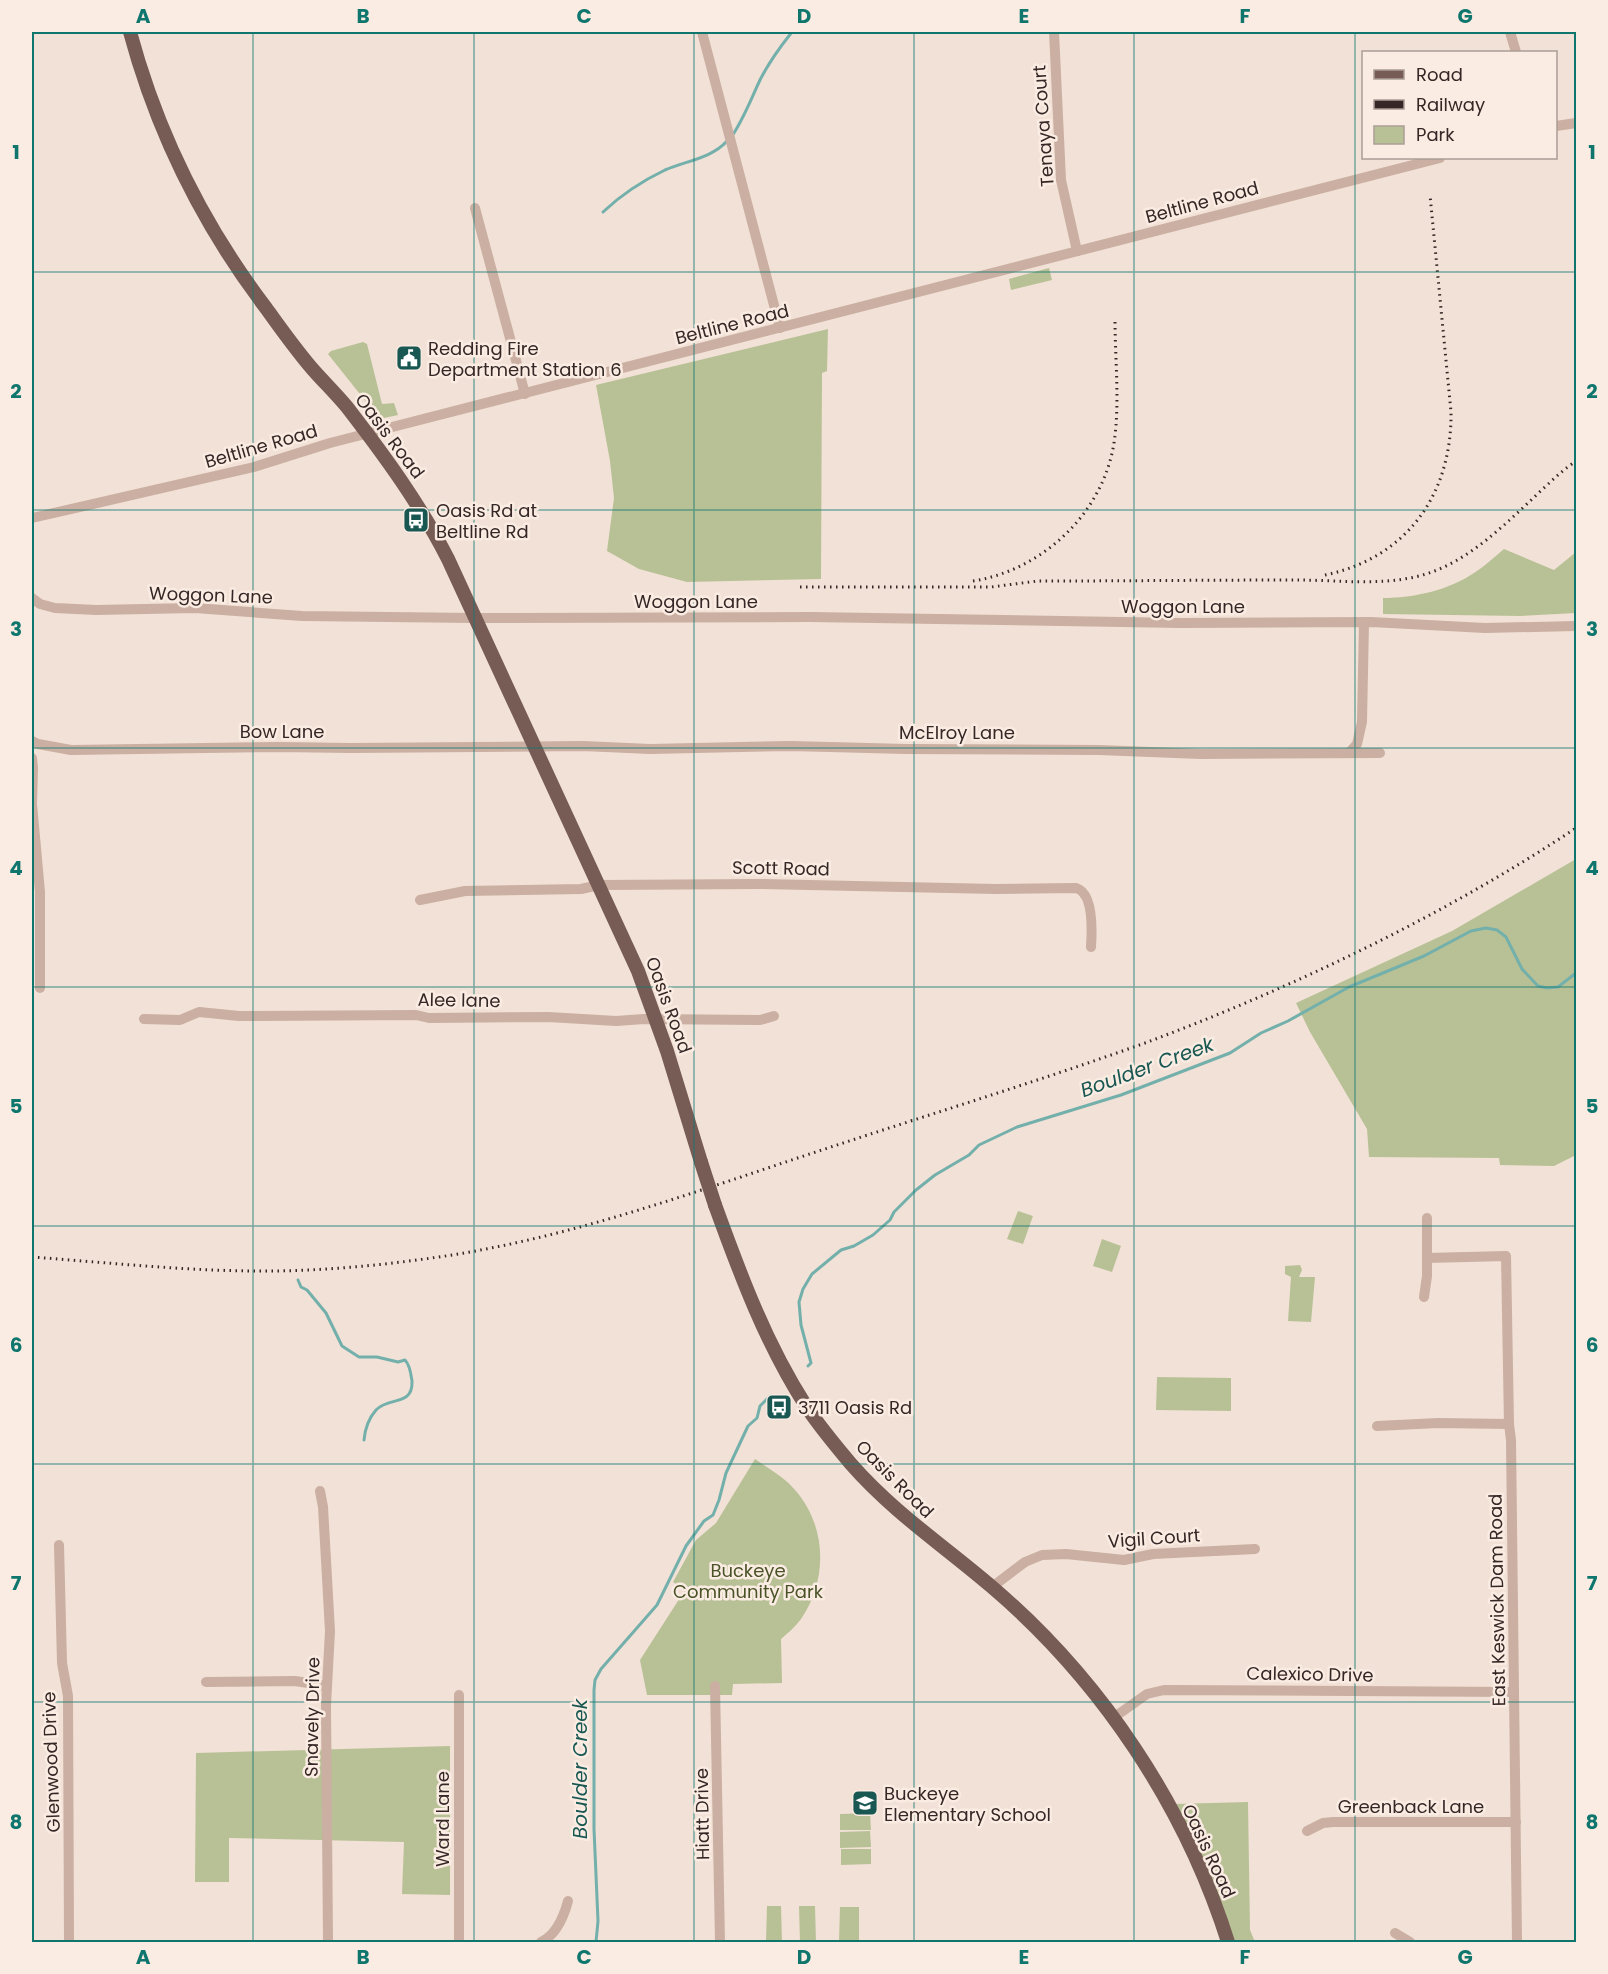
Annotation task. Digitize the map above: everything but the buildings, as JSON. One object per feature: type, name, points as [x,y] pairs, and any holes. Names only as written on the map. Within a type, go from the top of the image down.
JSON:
[{"type":"main road","name":"Oasis Road","points":[[130,32],[151,100],[168,142],[210,225],[266,309],[315,372],[345,405],[410,492],[430,524],[638,971],[656,1019],[715,1205],[755,1310],[787,1374],[815,1418],[851,1464],[885,1500],[910,1523],[992,1587],[1058,1652],[1113,1718],[1147,1768],[1181,1828],[1207,1886],[1228,1942]]},
{"type":"street","points":[[702,32],[780,328]]},
{"type":"street","name":"Tenaya Court","points":[[1054,32],[1061,180],[1077,251]]},
{"type":"street","points":[[1510,32],[1516,51]]},
{"type":"street","points":[[1557,126],[1576,123]]},
{"type":"street","name":"Beltline Road","points":[[32,518],[254,467],[367,434],[1436,159]]},
{"type":"street","points":[[476,208],[525,394]]},
{"type":"street","name":"Woggon Lane","points":[[32,598],[40,604],[55,608],[96,610],[195,608],[302,616],[810,617],[1182,623],[1364,622],[1485,628],[1576,626]]},
{"type":"street","points":[[1349,753],[1357,744],[1362,722],[1364,622]]},
{"type":"street","name":"Bow Lane","points":[[32,741],[71,750],[279,747],[534,748]]},
{"type":"street","name":"McElroy Lane","points":[[534,748],[583,746],[650,749],[791,746],[1099,750],[1202,754],[1380,753]]},
{"type":"street","points":[[32,758],[32,804],[40,892],[40,988]]},
{"type":"street","name":"Scott Road","points":[[420,900],[465,891],[581,889],[599,885],[759,884],[1076,888],[1082,890],[1086,895],[1090,912],[1091,947]]},
{"type":"street","name":"Alee lane","points":[[144,1019],[180,1020],[199,1012],[239,1016],[416,1015],[442,1018],[548,1017],[616,1021],[760,1020],[774,1016]]},
{"type":"street","points":[[1424,1297],[1427,1258],[1426,1218]]},
{"type":"street","name":"East Keswick Dam Road","points":[[1427,1258],[1506,1256],[1514,1558],[1517,1942]]},
{"type":"street","points":[[1377,1426],[1438,1423],[1509,1425]]},
{"type":"street","name":"Snavely Drive","points":[[320,1491],[323,1507],[330,1632],[327,1686],[328,1942]]},
{"type":"street","name":"Glenwood Drive","points":[[59,1545],[62,1663],[68,1696],[69,1942]]},
{"type":"street","name":"Vigil Court","points":[[992,1587],[1025,1562],[1042,1555],[1066,1554],[1124,1560],[1153,1554],[1255,1549]]},
{"type":"street","points":[[206,1682],[295,1681],[327,1686]]},
{"type":"street","name":"Hiatt Drive","points":[[715,1686],[720,1942]]},
{"type":"street","name":"Calexico Drive","points":[[1113,1718],[1147,1694],[1171,1689],[1514,1692]]},
{"type":"street","name":"Ward Lane","points":[[459,1695],[459,1942]]},
{"type":"street","name":"Greenback Lane","points":[[1307,1831],[1323,1823],[1333,1822],[1516,1822]]},
{"type":"street","points":[[541,1942],[552,1935],[566,1911],[568,1901]]},
{"type":"street","points":[[1395,1933],[1410,1942]]},
{"type":"green space","points":[[1049,268],[1052,280],[1011,290],[1009,279]]},
{"type":"green space","points":[[828,329],[827,371],[822,373],[821,579],[687,582],[639,569],[607,551],[614,498],[610,461],[596,385]]},
{"type":"green space","points":[[363,342],[367,344],[382,404],[394,403],[398,415],[384,418],[375,413],[328,354],[331,351]]},
{"type":"green space","points":[[1504,549],[1554,570],[1576,552],[1576,613],[1520,616],[1383,614],[1383,598],[1419,595],[1454,584],[1478,570]]},
{"type":"green space","points":[[1576,859],[1576,1155],[1554,1166],[1500,1165],[1499,1158],[1369,1157],[1367,1129],[1310,1032],[1296,1003],[1452,931]]},
{"type":"green space","points":[[1018,1211],[1033,1216],[1023,1244],[1007,1239]]},
{"type":"green space","points":[[1102,1239],[1121,1246],[1112,1272],[1093,1266]]},
{"type":"green space","points":[[1300,1265],[1302,1270],[1299,1277],[1315,1277],[1311,1322],[1288,1321],[1291,1277],[1285,1274],[1285,1266]]},
{"type":"green space","points":[[1157,1377],[1231,1378],[1231,1411],[1156,1410]]},
{"type":"green space","name":"Buckeye Community Park","points":[[755,1459],[791,1485],[806,1504],[818,1536],[819,1571],[810,1604],[801,1619],[781,1639],[782,1683],[733,1684],[732,1695],[647,1695],[640,1660],[685,1590],[673,1582],[696,1540],[716,1523]]},
{"type":"green space","points":[[450,1746],[450,1895],[402,1894],[404,1842],[229,1838],[229,1882],[195,1882],[196,1753]]},
{"type":"green space","points":[[1248,1802],[1250,1930],[1255,1942],[1234,1942],[1174,1804]]},
{"type":"green space","points":[[870,1813],[871,1830],[840,1830],[840,1814]]},
{"type":"green space","points":[[870,1831],[871,1847],[840,1848],[840,1832]]},
{"type":"green space","points":[[841,1849],[871,1849],[871,1864],[841,1865]]},
{"type":"green space","points":[[767,1906],[781,1906],[782,1942],[766,1942]]},
{"type":"green space","points":[[799,1906],[815,1906],[816,1942],[800,1942]]},
{"type":"green space","points":[[840,1907],[859,1907],[859,1942],[839,1942]]},
{"type":"waterway","points":[[732,136],[767,67],[792,32]]},
{"type":"waterway","points":[[603,212],[624,194],[648,179],[665,170],[706,155],[727,141]]},
{"type":"waterway","name":"Boulder Creek","points":[[808,1366],[811,1363],[801,1325],[799,1302],[803,1289],[812,1274],[841,1250],[854,1246],[873,1235],[890,1220],[894,1212],[916,1190],[935,1175],[969,1155],[979,1145],[1017,1127],[1121,1095],[1230,1053],[1261,1033],[1288,1021],[1349,987],[1424,956],[1471,931],[1486,928],[1497,930],[1506,937],[1522,969],[1538,986],[1558,987],[1576,973]]},
{"type":"waterway","points":[[298,1280],[301,1287],[307,1290],[326,1313],[342,1346],[359,1357],[377,1357],[398,1362],[405,1360],[409,1367],[412,1381],[409,1395],[387,1403],[376,1410],[368,1424],[364,1440]]},
{"type":"waterway","name":"Boulder Creek","points":[[596,1942],[598,1921],[594,1829],[595,1680],[601,1669],[657,1605],[686,1546],[704,1521],[713,1515],[726,1473],[748,1426],[757,1418],[760,1406],[770,1396]]},
{"type":"railway","points":[[1325,575],[1354,566],[1379,554],[1401,538],[1419,518],[1433,495],[1443,470],[1449,442],[1451,412],[1430,195]]},
{"type":"railway","points":[[973,581],[999,575],[1023,565],[1045,551],[1066,534],[1083,515],[1097,493],[1108,469],[1116,428],[1115,319]]},
{"type":"railway","points":[[800,587],[991,587],[1038,581],[1368,582],[1403,579],[1437,570],[1472,551],[1576,461]]},
{"type":"railway","points":[[32,1257],[216,1270],[314,1270],[387,1264],[477,1251],[580,1227],[1028,1083],[1200,1022],[1367,948],[1474,891],[1576,828]]},
{"type":"place","name":"Redding Fire Department Station 6","points":[[409,358]]},
{"type":"place","name":"Oasis Rd at Beltline Rd","points":[[416,520]]},
{"type":"place","name":"3711 Oasis Rd","points":[[779,1407]]},
{"type":"place","name":"Buckeye Elementary School","points":[[865,1803]]}]
